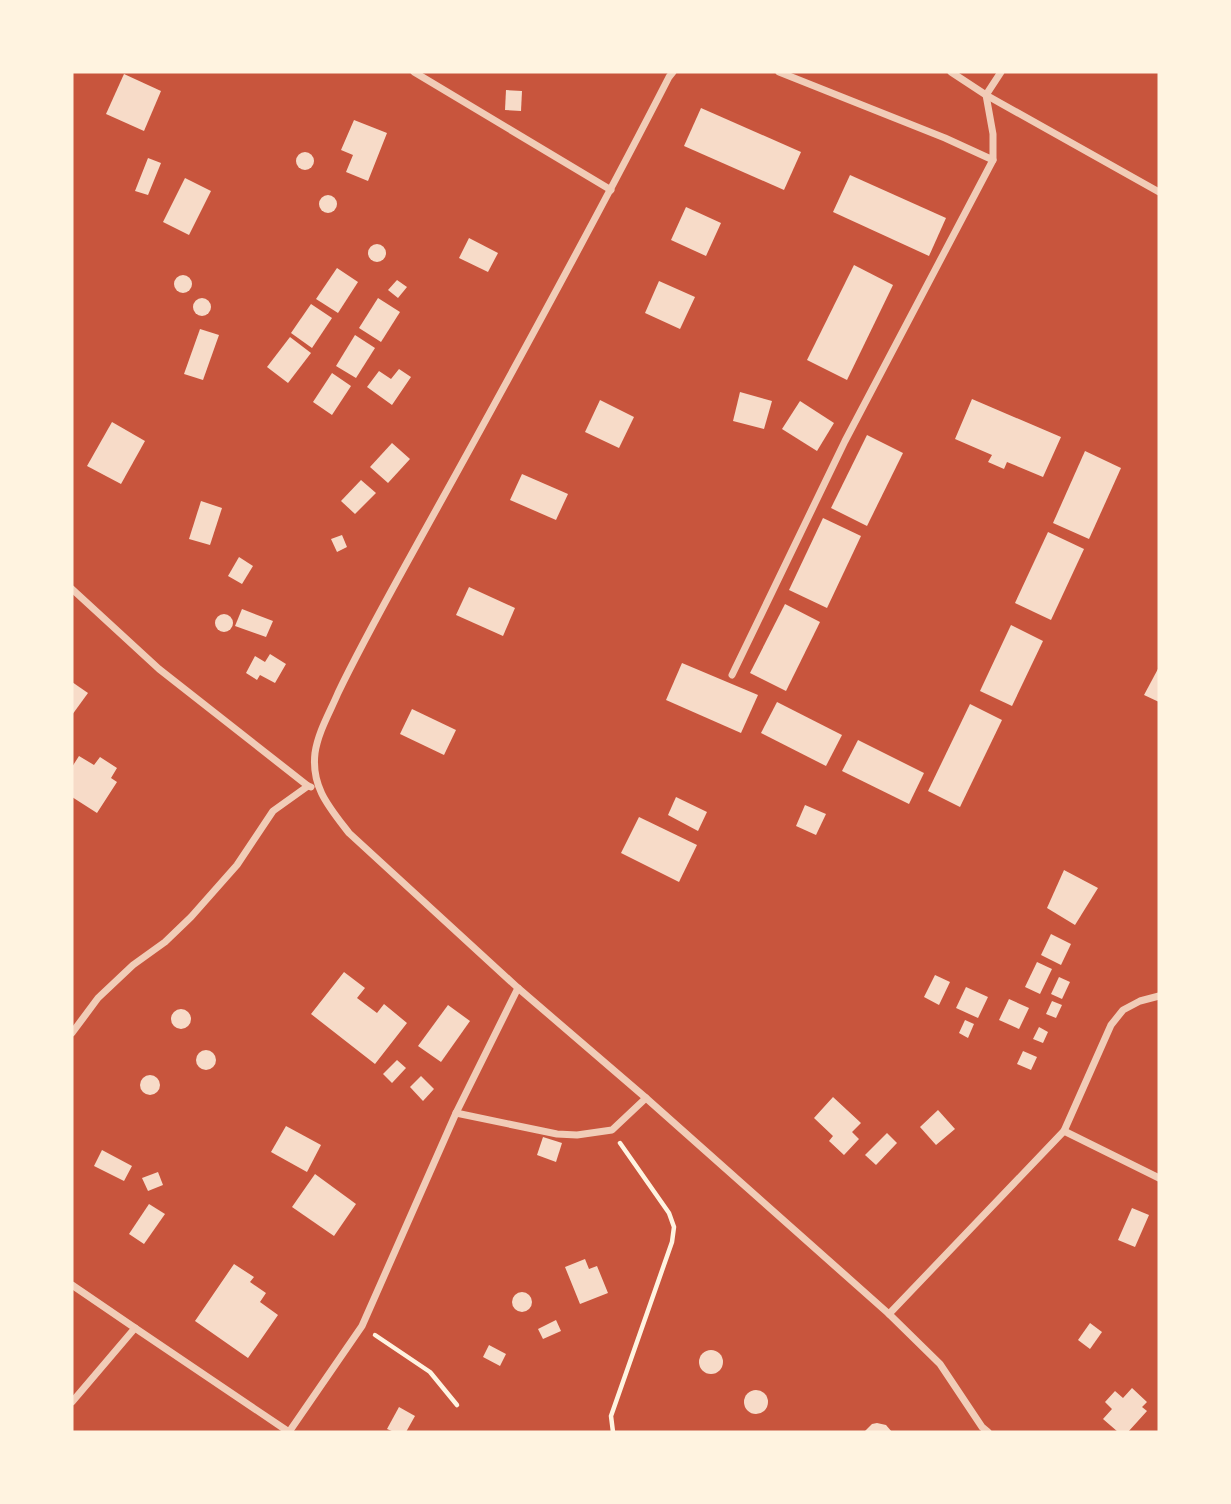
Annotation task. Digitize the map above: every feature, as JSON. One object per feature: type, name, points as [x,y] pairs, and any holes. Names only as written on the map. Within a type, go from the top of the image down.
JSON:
[{"type":"street","points":[[414,72],[611,190]]},
{"type":"street","points":[[673,72],[355,658],[323,726],[316,751],[314,773],[318,789],[349,833],[518,988],[888,1314],[940,1364],[988,1432]]},
{"type":"street","points":[[779,72],[993,160]]},
{"type":"street","points":[[951,72],[986,95],[1159,192]]},
{"type":"street","points":[[732,676],[845,441],[993,160],[993,134],[986,95],[1001,72]]},
{"type":"street","points":[[72,589],[159,669],[308,786],[318,789]]},
{"type":"street","points":[[72,1033],[98,998],[132,965],[165,942],[191,917],[237,864],[273,811],[308,786]]},
{"type":"street","points":[[72,1285],[289,1432],[362,1326],[456,1113],[518,988]]},
{"type":"street","points":[[888,1314],[1064,1131],[1111,1025],[1123,1010],[1159,996]]},
{"type":"street","points":[[456,1113],[558,1135],[577,1135],[612,1130],[646,1098]]},
{"type":"street","points":[[1064,1131],[1159,1178]]},
{"type":"street","points":[[72,1402],[135,1328]]},
{"type":"path","points":[[612,1130],[669,1213],[674,1227],[672,1242],[611,1416],[613,1432]]},
{"type":"path","points":[[362,1326],[430,1373],[457,1405]]},
{"type":"building","points":[[124,74],[161,91],[144,131],[106,114]]},
{"type":"building","points":[[506,90],[522,91],[521,111],[505,110]]},
{"type":"building","points":[[701,108],[801,152],[784,190],[684,146]]},
{"type":"building","points":[[354,120],[387,133],[368,181],[346,172],[353,155],[341,150]]},
{"type":"building","points":[[301,152],[309,152],[314,161],[312,168],[301,170],[296,165],[296,157]]},
{"type":"building","points":[[148,158],[161,163],[148,195],[135,191]]},
{"type":"building","points":[[850,175],[946,218],[929,256],[833,212]]},
{"type":"building","points":[[185,178],[211,191],[189,235],[163,222]]},
{"type":"building","points":[[324,195],[332,195],[337,204],[335,211],[324,213],[319,208],[319,200]]},
{"type":"building","points":[[686,207],[721,223],[706,256],[671,240]]},
{"type":"building","points":[[469,238],[498,253],[488,272],[459,258]]},
{"type":"building","points":[[373,244],[381,244],[386,253],[384,260],[373,262],[368,257],[368,249]]},
{"type":"building","points":[[854,265],[893,285],[847,380],[807,360]]},
{"type":"building","points":[[337,268],[358,282],[338,313],[316,299]]},
{"type":"building","points":[[179,275],[187,275],[192,284],[190,291],[179,293],[174,288],[174,280]]},
{"type":"building","points":[[397,280],[407,287],[398,298],[388,290]]},
{"type":"building","points":[[659,281],[695,297],[680,329],[645,313]]},
{"type":"building","points":[[198,298],[206,298],[211,307],[209,314],[198,316],[193,311],[193,303]]},
{"type":"building","points":[[378,298],[400,312],[381,342],[359,328]]},
{"type":"building","points":[[311,304],[332,318],[312,348],[291,333]]},
{"type":"building","points":[[200,329],[219,335],[203,380],[184,374]]},
{"type":"building","points":[[355,335],[375,348],[356,378],[336,366]]},
{"type":"building","points":[[290,337],[311,353],[288,383],[267,367]]},
{"type":"building","points":[[399,369],[411,377],[392,405],[367,387],[379,371],[391,379]]},
{"type":"building","points":[[332,373],[351,386],[332,415],[313,402]]},
{"type":"building","points":[[740,392],[772,401],[764,429],[733,421]]},
{"type":"building","points":[[972,399],[1061,437],[1043,477],[1007,462],[1004,469],[988,462],[992,455],[955,439]]},
{"type":"building","points":[[600,400],[634,417],[619,448],[585,432]]},
{"type":"building","points":[[800,401],[834,423],[817,451],[782,429]]},
{"type":"building","points":[[112,422],[145,441],[121,484],[87,466]]},
{"type":"building","points":[[867,435],[903,453],[867,526],[831,508]]},
{"type":"building","points":[[392,443],[410,459],[388,483],[370,467]]},
{"type":"building","points":[[1085,451],[1121,468],[1089,539],[1053,523]]},
{"type":"building","points":[[522,474],[568,494],[556,520],[510,500]]},
{"type":"building","points":[[361,480],[376,493],[355,514],[341,501]]},
{"type":"building","points":[[201,501],[222,508],[210,545],[189,539]]},
{"type":"building","points":[[823,518],[861,536],[827,608],[789,590]]},
{"type":"building","points":[[1048,532],[1084,549],[1051,620],[1015,603]]},
{"type":"building","points":[[342,535],[347,547],[337,552],[331,539]]},
{"type":"building","points":[[239,557],[253,566],[242,584],[228,576]]},
{"type":"building","points":[[469,587],[515,608],[503,636],[456,615]]},
{"type":"building","points":[[785,604],[820,622],[786,691],[750,673]]},
{"type":"building","points":[[242,609],[273,621],[266,637],[235,626]]},
{"type":"building","points":[[220,614],[228,614],[233,623],[231,630],[220,632],[215,627],[215,619]]},
{"type":"building","points":[[1011,625],[1043,641],[1012,706],[980,691]]},
{"type":"building","points":[[270,654],[286,664],[275,683],[260,675],[257,680],[246,673],[255,656],[265,662]]},
{"type":"building","points":[[682,663],[758,695],[741,733],[666,700]]},
{"type":"building","points":[[1159,667],[1159,702],[1144,695]]},
{"type":"building","points":[[72,682],[88,693],[72,715]]},
{"type":"building","points":[[777,702],[842,735],[826,766],[761,733]]},
{"type":"building","points":[[970,704],[1002,720],[960,807],[928,791]]},
{"type":"building","points":[[412,709],[456,730],[444,755],[400,734]]},
{"type":"building","points":[[858,740],[924,773],[909,804],[842,771]]},
{"type":"building","points":[[79,756],[94,765],[100,757],[117,768],[111,778],[117,782],[97,813],[72,797],[72,767]]},
{"type":"building","points":[[676,797],[707,812],[698,831],[668,815]]},
{"type":"building","points":[[805,805],[826,814],[816,835],[796,826]]},
{"type":"building","points":[[639,817],[697,845],[679,882],[621,853]]},
{"type":"building","points":[[1064,870],[1098,888],[1075,925],[1047,908]]},
{"type":"building","points":[[1051,934],[1071,944],[1061,965],[1041,955]]},
{"type":"building","points":[[1037,962],[1052,969],[1040,994],[1025,987]]},
{"type":"building","points":[[344,972],[365,988],[357,998],[377,1013],[384,1004],[407,1023],[375,1064],[311,1014]]},
{"type":"building","points":[[935,975],[950,982],[939,1005],[924,997]]},
{"type":"building","points":[[1059,977],[1070,982],[1062,999],[1051,994]]},
{"type":"building","points":[[966,987],[988,997],[978,1018],[956,1008]]},
{"type":"building","points":[[1009,999],[1029,1008],[1019,1029],[999,1020]]},
{"type":"building","points":[[1052,1001],[1062,1005],[1056,1018],[1046,1014]]},
{"type":"building","points":[[448,1005],[470,1021],[441,1062],[418,1046]]},
{"type":"building","points":[[181,1009],[188,1012],[191,1019],[188,1026],[181,1029],[174,1026],[171,1019],[174,1012]]},
{"type":"building","points":[[965,1020],[974,1024],[968,1038],[959,1033]]},
{"type":"building","points":[[1039,1027],[1048,1032],[1043,1043],[1033,1039]]},
{"type":"building","points":[[206,1050],[213,1053],[216,1060],[213,1067],[206,1070],[199,1067],[196,1060],[199,1053]]},
{"type":"building","points":[[1023,1051],[1037,1057],[1031,1070],[1017,1064]]},
{"type":"building","points":[[397,1060],[406,1068],[392,1083],[383,1074]]},
{"type":"building","points":[[150,1075],[157,1078],[160,1085],[157,1092],[150,1095],[143,1092],[140,1085],[143,1078]]},
{"type":"building","points":[[421,1076],[434,1089],[423,1101],[410,1087]]},
{"type":"building","points":[[833,1097],[861,1123],[852,1132],[859,1139],[844,1155],[829,1141],[833,1136],[814,1118]]},
{"type":"building","points":[[938,1110],[955,1129],[936,1145],[920,1127]]},
{"type":"building","points":[[286,1126],[321,1145],[307,1172],[271,1152]]},
{"type":"building","points":[[887,1133],[897,1143],[876,1165],[865,1155]]},
{"type":"building","points":[[543,1137],[562,1143],[556,1162],[537,1155]]},
{"type":"building","points":[[102,1150],[132,1166],[124,1181],[94,1166]]},
{"type":"building","points":[[158,1172],[163,1185],[148,1191],[142,1178]]},
{"type":"building","points":[[315,1174],[356,1204],[334,1236],[292,1207]]},
{"type":"building","points":[[149,1204],[165,1214],[144,1244],[129,1234]]},
{"type":"building","points":[[1132,1208],[1149,1215],[1135,1247],[1118,1240]]},
{"type":"building","points":[[585,1259],[589,1269],[597,1266],[608,1293],[580,1304],[565,1267]]},
{"type":"building","points":[[234,1264],[254,1277],[250,1282],[266,1293],[260,1302],[278,1315],[248,1358],[195,1321]]},
{"type":"building","points":[[522,1292],[529,1295],[532,1302],[529,1309],[522,1312],[515,1309],[512,1302],[515,1295]]},
{"type":"building","points":[[556,1320],[561,1331],[543,1339],[538,1329]]},
{"type":"building","points":[[1090,1323],[1102,1332],[1090,1349],[1078,1340]]},
{"type":"building","points":[[489,1345],[506,1354],[500,1366],[483,1357]]},
{"type":"building","points":[[711,1350],[720,1353],[723,1362],[720,1371],[711,1374],[702,1371],[699,1362],[702,1353]]},
{"type":"building","points":[[1132,1388],[1147,1402],[1142,1407],[1147,1411],[1128,1432],[1118,1432],[1103,1419],[1112,1409],[1105,1402],[1115,1391],[1123,1398]]},
{"type":"building","points":[[756,1390],[765,1393],[768,1402],[765,1411],[756,1414],[747,1411],[744,1402],[747,1393]]},
{"type":"building","points":[[399,1407],[415,1416],[406,1432],[387,1429]]},
{"type":"building","points":[[877,1423],[886,1425],[892,1432],[864,1432]]}]
